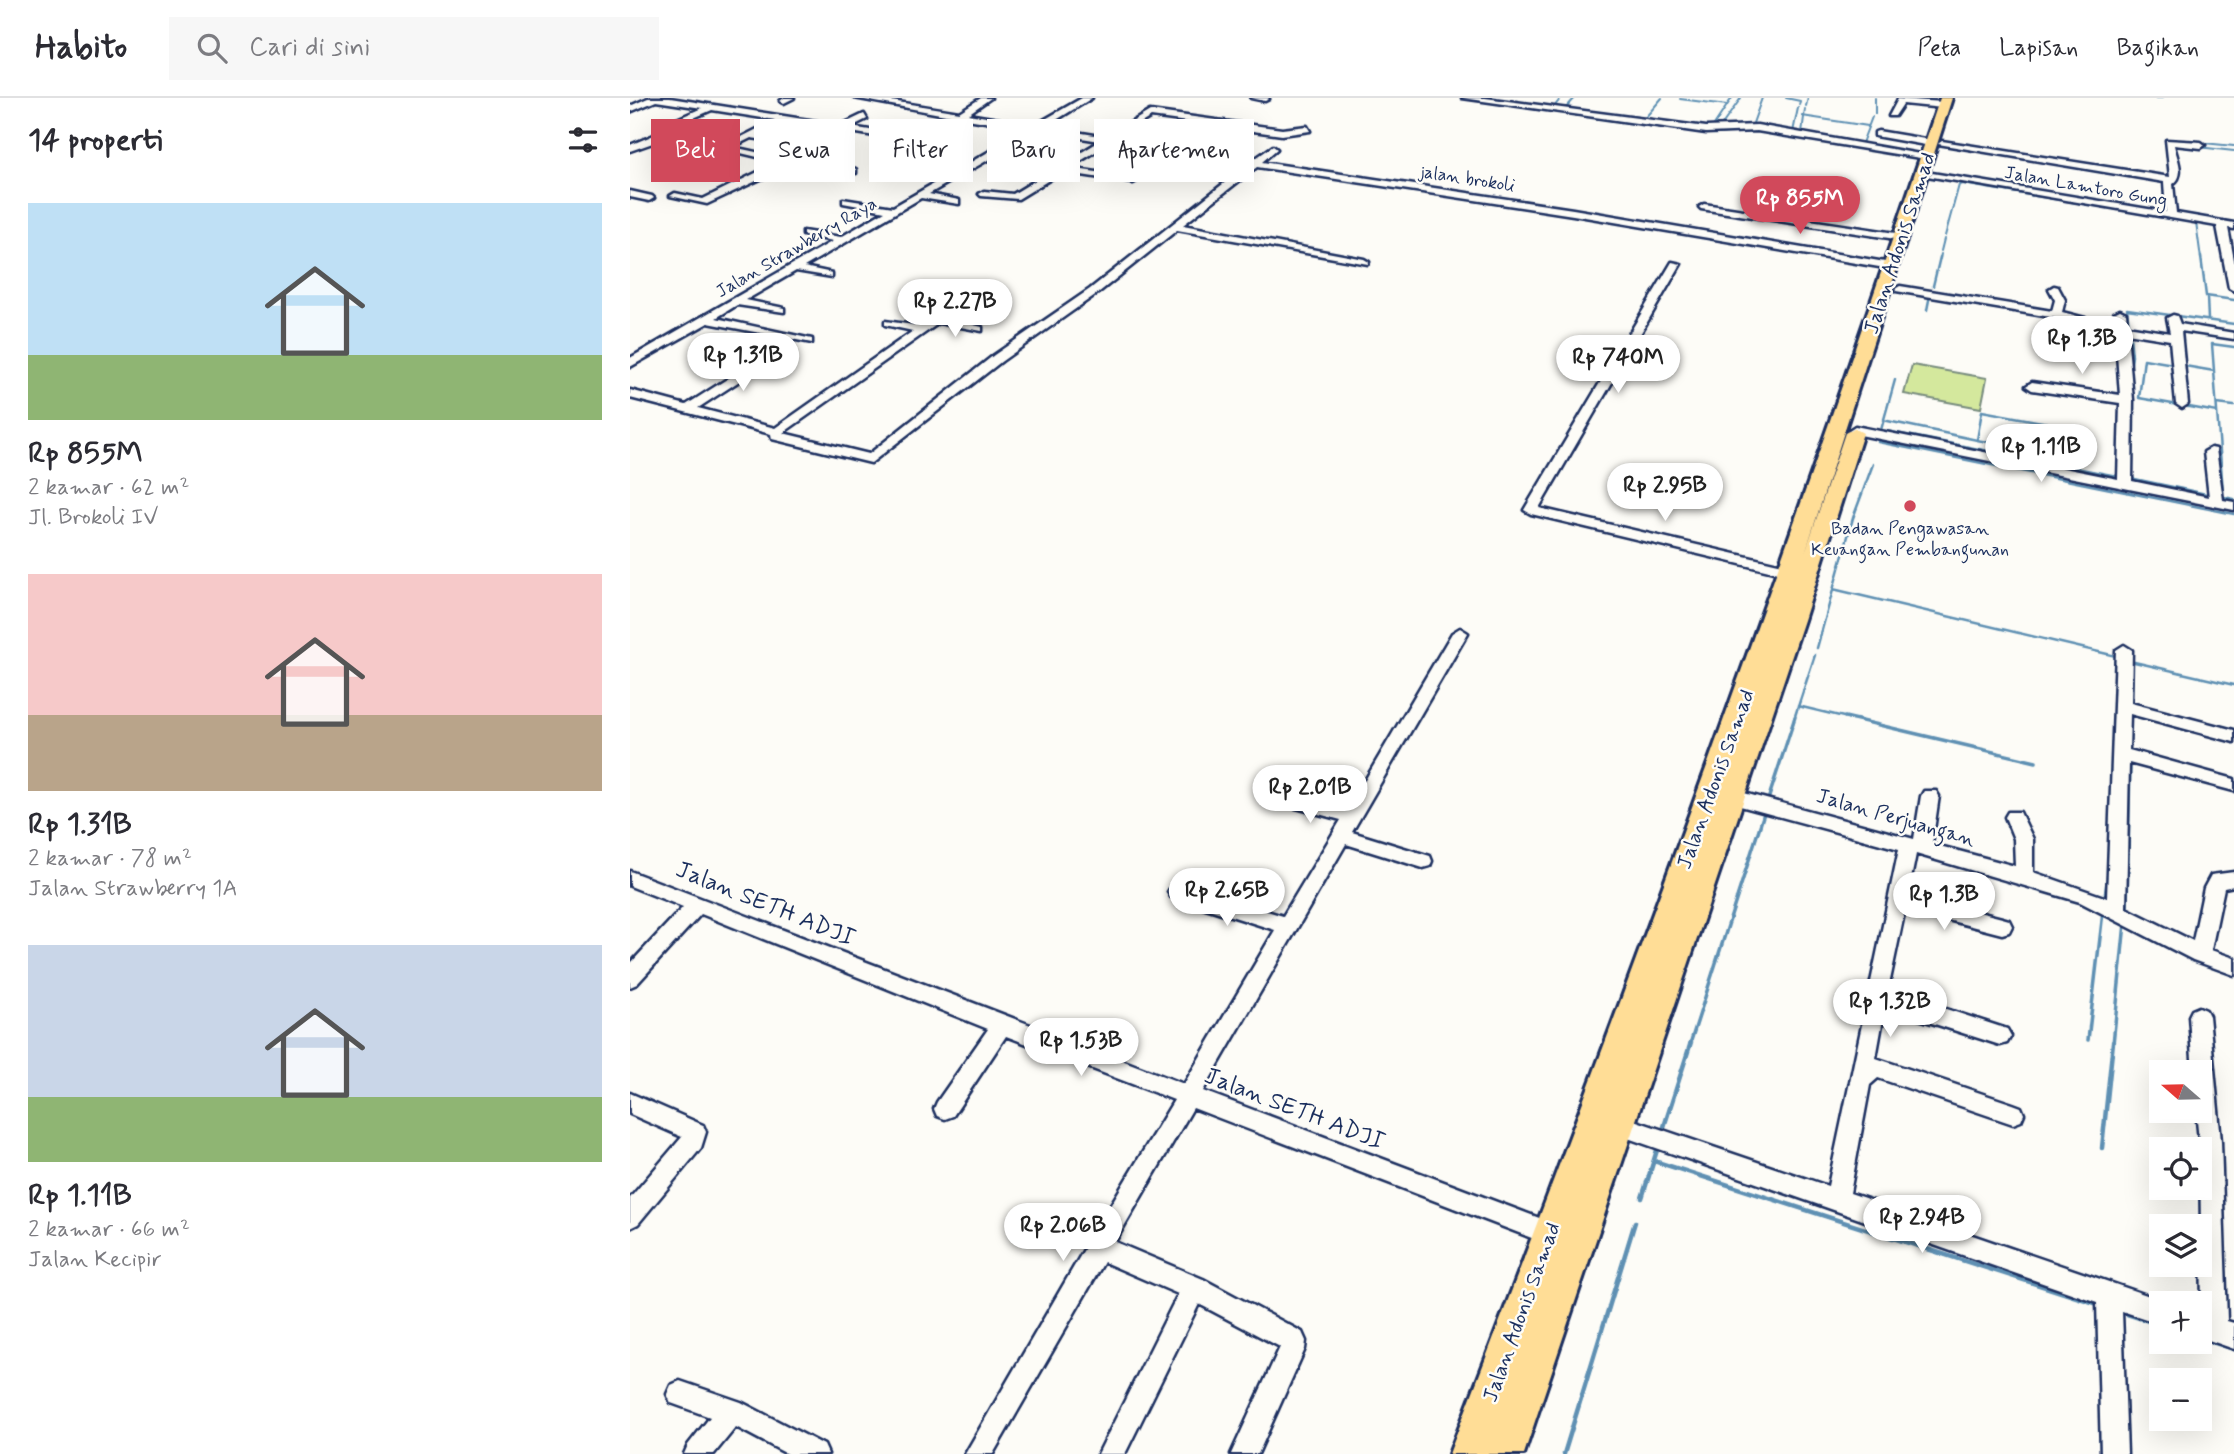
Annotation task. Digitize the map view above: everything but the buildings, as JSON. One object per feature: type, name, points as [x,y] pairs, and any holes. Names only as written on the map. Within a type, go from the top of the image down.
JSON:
[{"type":"highway","name":"Jalan Adonis Samad","points":[[1468,1454],[1550,1233],[1634,1041],[1775,641],[1790,570],[1875,339],[1891,266],[1939,154],[1949,100]]},
{"type":"highway","points":[[1505,1454],[1619,1125],[1634,1041],[1733,797],[1775,641],[1854,430],[1875,339],[1900,289],[1939,154]]},
{"type":"street","points":[[630,108],[655,98],[715,102],[783,119]]},
{"type":"street","name":"jalan brokoli","points":[[865,98],[987,120]]},
{"type":"street","points":[[855,130],[912,139],[987,98]]},
{"type":"street","name":"Jalan Strawberry Raya","points":[[1052,119],[1088,98]]},
{"type":"street","points":[[1255,98],[1265,100]]},
{"type":"street","points":[[1466,98],[1513,101],[1525,108],[1567,116],[1712,131],[1752,127],[1939,154],[1972,149],[2170,180],[2175,179],[2176,173],[2169,142],[2202,145]]},
{"type":"street","points":[[1892,114],[1901,101],[1949,100]]},
{"type":"street","points":[[682,119],[715,102]]},
{"type":"street","points":[[1142,119],[1150,114],[1187,119]]},
{"type":"street","points":[[855,123],[864,117]]},
{"type":"street","points":[[1254,128],[1282,132],[1307,129]]},
{"type":"street","points":[[754,133],[724,148],[754,154]]},
{"type":"street","points":[[1878,134],[1939,154]]},
{"type":"street","points":[[750,135],[754,136]]},
{"type":"street","points":[[630,148],[651,140]]},
{"type":"street","points":[[630,148],[644,152]]},
{"type":"street","points":[[777,432],[776,436],[871,458],[998,358],[1094,291],[1273,149]]},
{"type":"street","name":"Jalan Lamtoro Gung","points":[[1939,154],[2171,216],[2234,226]]},
{"type":"street","name":"Jalan Strawberry Raya","points":[[630,363],[987,156]]},
{"type":"street","name":"jalan brokoli","points":[[1255,164],[1707,225],[1891,266]]},
{"type":"street","points":[[675,196],[704,202],[754,178]]},
{"type":"street","points":[[2170,180],[2167,185],[2171,216]]},
{"type":"street","points":[[984,194],[1012,198],[1039,182]]},
{"type":"street","points":[[630,194],[649,198]]},
{"type":"street","points":[[919,195],[956,202]]},
{"type":"street","points":[[846,201],[893,210]]},
{"type":"street","points":[[1704,207],[1902,237]]},
{"type":"street","points":[[2222,224],[2234,288]]},
{"type":"street","points":[[1707,225],[1822,236]]},
{"type":"street","points":[[1175,227],[1364,261]]},
{"type":"street","points":[[807,233],[843,240]]},
{"type":"street","points":[[1676,264],[1531,510],[1790,570]]},
{"type":"street","points":[[796,268],[828,275]]},
{"type":"street","points":[[1900,289],[2079,318]]},
{"type":"street","points":[[2054,289],[2060,300],[2056,315]]},
{"type":"street","points":[[630,394],[777,432],[957,305],[924,300]]},
{"type":"street","points":[[737,302],[780,310]]},
{"type":"street","points":[[2120,313],[2128,330],[2125,478]]},
{"type":"street","points":[[707,319],[808,341]]},
{"type":"street","points":[[939,320],[978,329]]},
{"type":"street","points":[[889,323],[925,330]]},
{"type":"street","points":[[2128,330],[2175,327],[2234,336]]},
{"type":"street","points":[[2175,327],[2182,404]]},
{"type":"street","points":[[688,409],[780,350]]},
{"type":"street","points":[[2032,386],[2127,400]]},
{"type":"street","points":[[1854,430],[2125,478],[2215,497],[2234,506]]},
{"type":"street","points":[[2211,452],[2215,497]]},
{"type":"street","points":[[978,1454],[1460,634]]},
{"type":"street","points":[[2116,910],[2124,650]]},
{"type":"street","points":[[2122,706],[2234,736]]},
{"type":"street","points":[[2120,754],[2234,785]]},
{"type":"street","points":[[1276,796],[1353,817]]},
{"type":"street","points":[[1837,1201],[1897,899],[1930,796]]},
{"type":"street","name":"Jalan Perjuangan","points":[[1733,797],[2023,876],[2087,897],[2200,954],[2234,967]]},
{"type":"street","points":[[2014,817],[2024,833],[2026,859],[2023,876]]},
{"type":"street","points":[[1342,836],[1423,861]]},
{"type":"street","name":"Jalan SETH ADJI","points":[[630,878],[1002,1025],[1550,1233]]},
{"type":"street","points":[[2200,954],[2214,888],[2218,880],[2234,879]]},
{"type":"street","points":[[1178,892],[1289,926]]},
{"type":"street","points":[[1897,899],[2002,926]]},
{"type":"street","points":[[630,978],[698,904]]},
{"type":"street","points":[[1877,994],[1890,1001],[2000,1036]]},
{"type":"street","points":[[2199,1016],[2210,1142],[2216,1330]]},
{"type":"street","points":[[946,1109],[1002,1025]]},
{"type":"street","points":[[1862,1076],[1875,1067],[2013,1114]]},
{"type":"street","points":[[630,1103],[695,1132],[694,1141],[630,1216]]},
{"type":"street","points":[[1619,1125],[2149,1308]]},
{"type":"street","points":[[1098,1247],[1194,1288],[1293,1341],[1292,1349],[1244,1454]]},
{"type":"street","points":[[1111,1454],[1194,1288]]},
{"type":"street","points":[[2109,1295],[2114,1454]]},
{"type":"street","points":[[680,1394],[732,1411],[815,1454]]},
{"type":"street","points":[[697,1454],[732,1411]]},
{"type":"green space","points":[[1912,365],[1987,378],[1981,408],[1904,394]]},
{"type":"waterway","points":[[1561,98],[1554,107],[1565,109],[1575,98]]},
{"type":"waterway","points":[[1644,119],[1662,98]]},
{"type":"waterway","points":[[1712,128],[1732,98]]},
{"type":"waterway","points":[[1719,129],[1741,98]]},
{"type":"waterway","points":[[1752,126],[1762,98]]},
{"type":"waterway","points":[[1786,98],[1800,101],[1799,105]]},
{"type":"waterway","points":[[1806,106],[1808,98]]},
{"type":"waterway","points":[[1875,98],[1875,114]]},
{"type":"waterway","points":[[2155,98],[2162,98]]},
{"type":"waterway","points":[[1680,99],[1727,105]]},
{"type":"waterway","points":[[1793,132],[1798,108]]},
{"type":"waterway","points":[[1804,116],[1805,109]]},
{"type":"waterway","points":[[1802,133],[1804,116]]},
{"type":"waterway","points":[[1804,116],[1868,126]]},
{"type":"waterway","points":[[1823,137],[1862,143],[1872,117]]},
{"type":"waterway","points":[[1710,131],[1719,134],[1745,131]]},
{"type":"waterway","points":[[2173,140],[2234,146]]},
{"type":"waterway","points":[[2174,143],[2179,160]]},
{"type":"waterway","points":[[2198,147],[2234,151]]},
{"type":"waterway","points":[[1945,236],[1959,185],[1962,184],[2196,223]]},
{"type":"waterway","points":[[2196,223],[2216,226]]},
{"type":"waterway","points":[[2196,223],[2201,259]]},
{"type":"waterway","points":[[1941,251],[1944,239]]},
{"type":"waterway","points":[[1940,259],[1941,254]]},
{"type":"waterway","points":[[1933,286],[1940,257]]},
{"type":"waterway","points":[[2201,257],[2206,296],[2234,300]]},
{"type":"waterway","points":[[1927,310],[1930,295]]},
{"type":"waterway","points":[[2207,297],[2208,320]]},
{"type":"waterway","points":[[2130,370],[2132,356],[2127,309],[2234,324]]},
{"type":"waterway","points":[[2223,492],[2212,344],[2234,347]]},
{"type":"waterway","points":[[2214,371],[2144,359],[2139,398],[2217,412]]},
{"type":"waterway","points":[[1884,420],[1895,380]]},
{"type":"waterway","points":[[2217,404],[2234,406]]},
{"type":"waterway","points":[[1982,411],[2064,426],[2060,457],[1977,440],[1982,411]]},
{"type":"waterway","points":[[1884,420],[1977,440]]},
{"type":"waterway","points":[[1884,420],[1881,430],[2122,477]]},
{"type":"waterway","points":[[1878,442],[2234,514]]},
{"type":"waterway","points":[[1833,589],[1853,518],[1873,464]]},
{"type":"waterway","points":[[2130,478],[2211,495]]},
{"type":"waterway","points":[[2219,496],[2234,499]]},
{"type":"waterway","points":[[1817,648],[1833,589]]},
{"type":"waterway","points":[[1833,589],[2120,657]]},
{"type":"waterway","points":[[1798,706],[1815,655]]},
{"type":"waterway","points":[[2130,661],[2234,685]]},
{"type":"waterway","points":[[1794,719],[1798,706]]},
{"type":"waterway","points":[[1798,706],[1852,719]]},
{"type":"waterway","points":[[1767,803],[1795,717]]},
{"type":"waterway","points":[[1845,717],[2036,762]]},
{"type":"waterway","points":[[2127,907],[2130,762]]},
{"type":"waterway","points":[[1690,1044],[1765,810]]},
{"type":"waterway","points":[[2105,897],[2108,874]]},
{"type":"waterway","points":[[2088,1040],[2103,912]]},
{"type":"waterway","points":[[2113,1044],[2125,923]]},
{"type":"waterway","points":[[1662,1133],[1691,1042]]},
{"type":"waterway","points":[[2102,1148],[2113,1042]]},
{"type":"waterway","points":[[1642,1198],[1658,1147]]},
{"type":"waterway","points":[[1654,1161],[2095,1303]]},
{"type":"waterway","points":[[1564,1454],[1635,1222]]},
{"type":"waterway","points":[[2124,1313],[2149,1321]]},
{"type":"waterway","points":[[2212,1342],[2234,1349]]},
{"type":"place","name":"Badan Pengawasan Keuangan Pembangunan","points":[[1910,506]]}]
